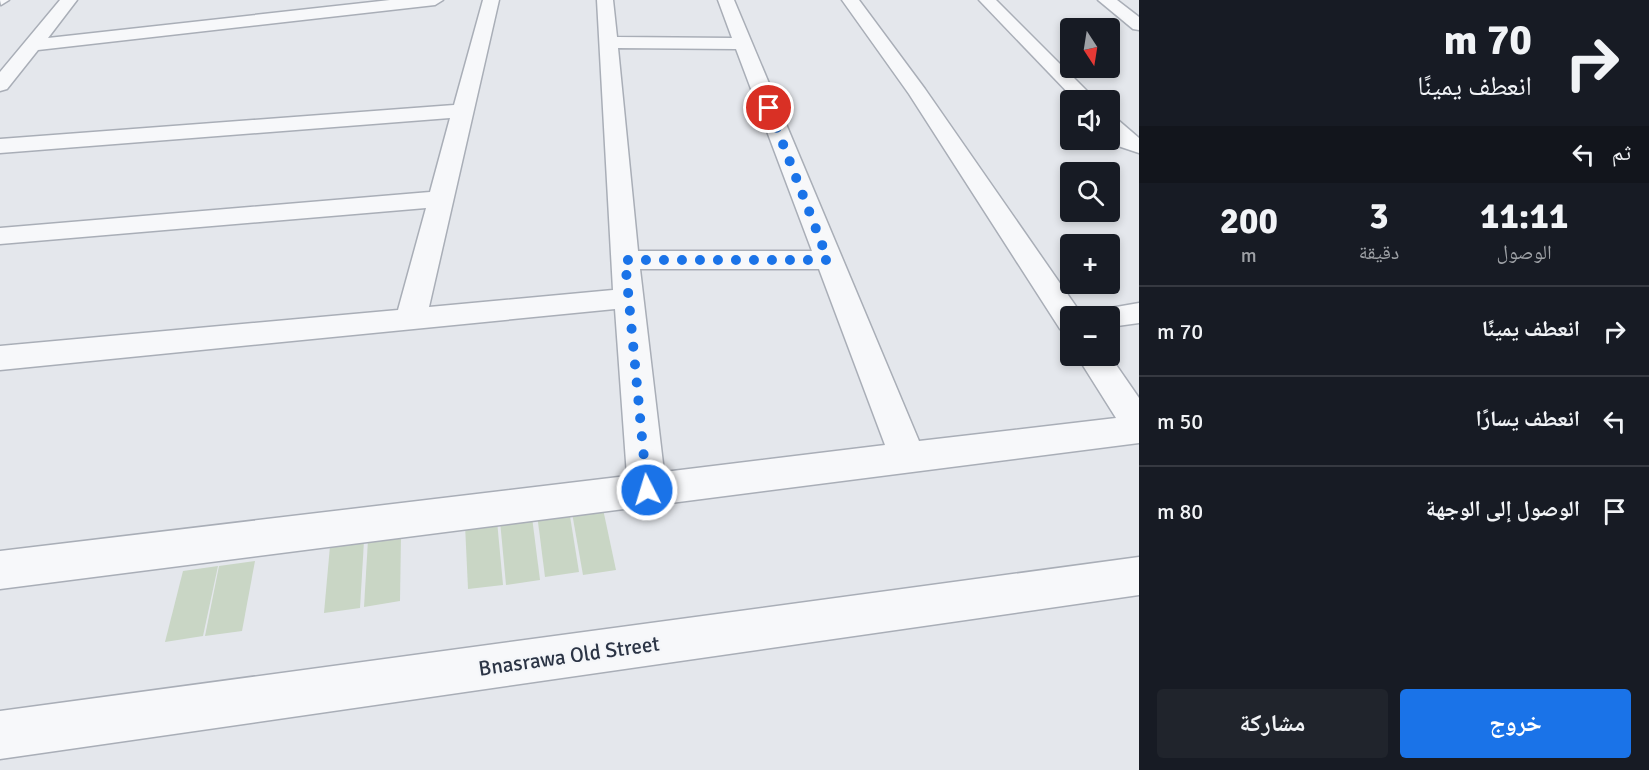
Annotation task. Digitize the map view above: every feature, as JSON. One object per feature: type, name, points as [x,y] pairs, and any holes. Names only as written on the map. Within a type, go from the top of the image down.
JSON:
[{"type":"street","points":[[0,85],[69,0]]},
{"type":"street","points":[[33,45],[435,0]]},
{"type":"street","points":[[411,319],[490,0]]},
{"type":"street","points":[[605,0],[625,260],[647,490]]},
{"type":"street","points":[[726,0],[908,458]]},
{"type":"street","points":[[850,0],[918,93],[1060,306]]},
{"type":"street","points":[[987,0],[1076,90]]},
{"type":"street","points":[[1106,0],[1139,25]]},
{"type":"street","points":[[608,42],[743,44]]},
{"type":"street","points":[[0,146],[463,111]]},
{"type":"street","points":[[1120,135],[1126,141],[1139,146]]},
{"type":"street","points":[[0,236],[441,199]]},
{"type":"street","points":[[625,260],[828,260]]},
{"type":"street","points":[[0,358],[629,298]]},
{"type":"street","points":[[1120,316],[1139,313]]},
{"type":"street","points":[[1100,366],[1139,424]]},
{"type":"street","points":[[0,570],[1139,429]]},
{"type":"street","name":"Bnasrawa Old Street","points":[[0,735],[1139,576]]},
{"type":"green space","points":[[603,509],[616,570],[583,575],[572,513]]},
{"type":"green space","points":[[569,510],[579,572],[545,577],[537,514]]},
{"type":"green space","points":[[532,517],[540,580],[506,585],[500,521]]},
{"type":"green space","points":[[497,521],[503,585],[468,589],[465,525]]},
{"type":"green space","points":[[401,536],[400,601],[364,607],[368,540]]},
{"type":"green space","points":[[364,541],[360,608],[324,613],[330,546]]},
{"type":"green space","points":[[255,561],[242,631],[205,636],[219,566]]},
{"type":"green space","points":[[218,566],[203,636],[165,642],[183,571]]},
{"type":"route","points":[[647,490],[625,260],[828,260],[769,108]]}]
